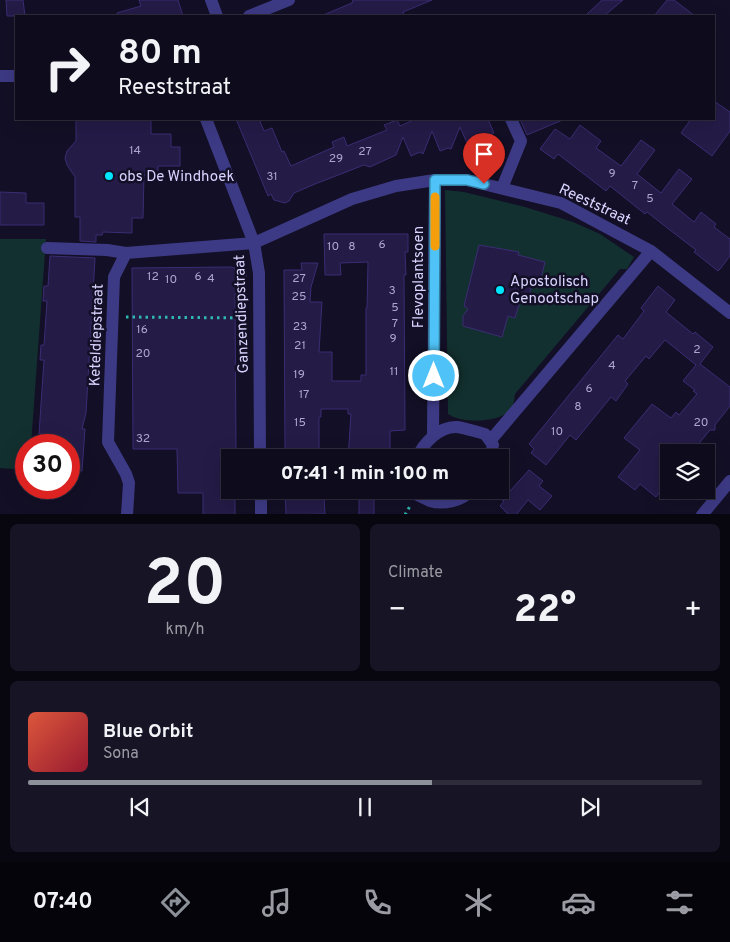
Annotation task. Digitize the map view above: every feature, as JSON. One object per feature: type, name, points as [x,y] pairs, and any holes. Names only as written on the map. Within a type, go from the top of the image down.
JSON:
[{"type":"street","points":[[211,0],[218,15]]},
{"type":"street","points":[[252,15],[289,0]]},
{"type":"street","points":[[0,76],[15,76]]},
{"type":"street","name":"Ganzendiepstraat","points":[[206,120],[254,243],[258,273],[260,449]]},
{"type":"street","points":[[502,188],[521,141],[511,120]]},
{"type":"street","name":"Reeststraat","points":[[254,243],[352,199],[396,186],[435,180],[467,180],[561,203],[651,251],[730,313]]},
{"type":"street","name":"Flevoplantsoen","points":[[433,435],[435,180]]},
{"type":"street","points":[[53,244],[126,253],[254,243]]},
{"type":"street","points":[[490,441],[651,251]]},
{"type":"street","name":"Keteldiepstraat","points":[[126,253],[114,277],[108,442],[129,482],[127,514]]},
{"type":"street","points":[[421,449],[433,435],[455,427],[485,434],[493,445],[492,449]]},
{"type":"street","points":[[702,514],[730,481]]},
{"type":"street","points":[[261,499],[261,514]]},
{"type":"street","points":[[426,499],[453,502],[459,499]]},
{"type":"path","points":[[113,317],[259,318]]},
{"type":"green space","points":[[445,190],[464,192],[525,207],[573,222],[600,234],[634,257],[627,269],[620,269],[515,394],[511,409],[506,414],[490,419],[471,421],[448,414]]},
{"type":"green space","points":[[0,239],[46,239],[32,434],[15,434],[15,469],[0,468]]},
{"type":"building","points":[[6,0],[23,0],[25,15],[7,16]]},
{"type":"building","points":[[139,0],[178,0],[183,15],[118,15],[117,13],[141,6]]},
{"type":"building","points":[[353,0],[432,0],[403,12],[404,15],[323,15],[352,3]]},
{"type":"building","points":[[602,0],[623,0],[605,15],[586,15]]},
{"type":"building","points":[[667,0],[674,0],[694,15],[655,15]]},
{"type":"building","points":[[715,102],[730,112],[730,131],[712,156],[681,133],[690,120],[715,120]]},
{"type":"building","points":[[76,120],[151,120],[151,134],[171,134],[171,147],[180,147],[180,166],[158,166],[158,175],[144,175],[143,218],[132,218],[132,233],[103,232],[102,235],[96,235],[96,242],[80,241],[80,217],[75,217],[75,177],[65,158],[67,151],[76,141]]},
{"type":"building","points":[[236,120],[259,120],[264,131],[272,128],[282,152],[284,151],[291,166],[334,147],[332,142],[344,137],[347,146],[387,130],[384,125],[397,120],[400,126],[414,120],[488,120],[494,133],[486,136],[488,142],[470,150],[460,127],[451,149],[448,148],[440,151],[432,131],[423,154],[420,152],[411,156],[403,137],[396,155],[370,167],[364,165],[315,184],[294,193],[289,201],[285,203],[274,200],[271,194],[268,196]]},
{"type":"building","points":[[520,120],[563,120],[527,135]]},
{"type":"building","points":[[580,125],[601,141],[596,148],[621,166],[641,140],[655,150],[637,174],[661,193],[679,169],[692,179],[672,204],[694,222],[701,212],[716,224],[714,227],[730,239],[730,256],[718,271],[694,252],[696,250],[647,212],[645,214],[610,186],[606,191],[558,154],[554,159],[540,149],[555,129],[570,139]]},
{"type":"building","points":[[0,192],[26,193],[26,203],[44,203],[44,225],[0,225]]},
{"type":"building","points":[[324,234],[408,234],[408,252],[405,252],[406,275],[404,275],[405,430],[390,431],[390,449],[349,449],[351,414],[348,414],[348,409],[321,409],[321,417],[319,417],[319,449],[285,449],[284,270],[302,270],[301,263],[318,263],[311,287],[310,302],[322,302],[319,352],[332,352],[332,381],[361,381],[361,375],[366,375],[368,262],[340,263],[341,275],[325,275]]},
{"type":"building","name":"Apostolisch Genootschap","points":[[479,245],[519,252],[518,255],[545,262],[540,282],[533,280],[528,300],[521,298],[515,318],[508,316],[502,337],[463,326],[463,316],[468,309],[464,306]]},
{"type":"building","points":[[50,256],[95,258],[86,413],[82,429],[85,429],[82,471],[80,471],[80,434],[39,434],[44,360],[40,360],[41,345],[44,345],[47,301],[43,301],[44,286],[48,286]]},
{"type":"building","points":[[230,267],[235,268],[235,273],[246,273],[246,294],[235,294],[236,449],[221,449],[221,499],[235,499],[235,514],[203,514],[203,493],[178,493],[177,449],[133,449],[132,268]]},
{"type":"building","points":[[658,286],[675,300],[666,312],[693,334],[695,332],[713,347],[700,364],[730,387],[730,406],[715,425],[715,430],[710,430],[699,444],[660,444],[660,491],[656,497],[640,484],[635,490],[618,477],[640,450],[624,438],[652,404],[671,418],[676,412],[679,415],[697,394],[693,391],[695,390],[683,381],[696,365],[665,340],[649,359],[646,356],[625,381],[628,384],[616,401],[611,397],[576,440],[570,435],[546,465],[531,453],[534,449],[529,444],[618,335],[623,339],[644,311],[641,308]]},
{"type":"building","points":[[529,470],[543,481],[539,486],[552,496],[540,510],[528,500],[517,514],[508,514],[500,506],[504,501],[503,499],[509,499],[509,492]]},
{"type":"building","points":[[285,499],[324,499],[325,514],[286,514]]},
{"type":"building","points":[[359,499],[374,499],[374,514],[359,514]]},
{"type":"slow traffic","points":[[435,197],[435,246]]},
{"type":"place","name":"obs De Windhoek","points":[[109,176]]},
{"type":"place","name":"Apostolisch Genootschap","points":[[500,290]]},
{"type":"route","points":[[434,376],[435,180],[467,180],[484,184]]}]
